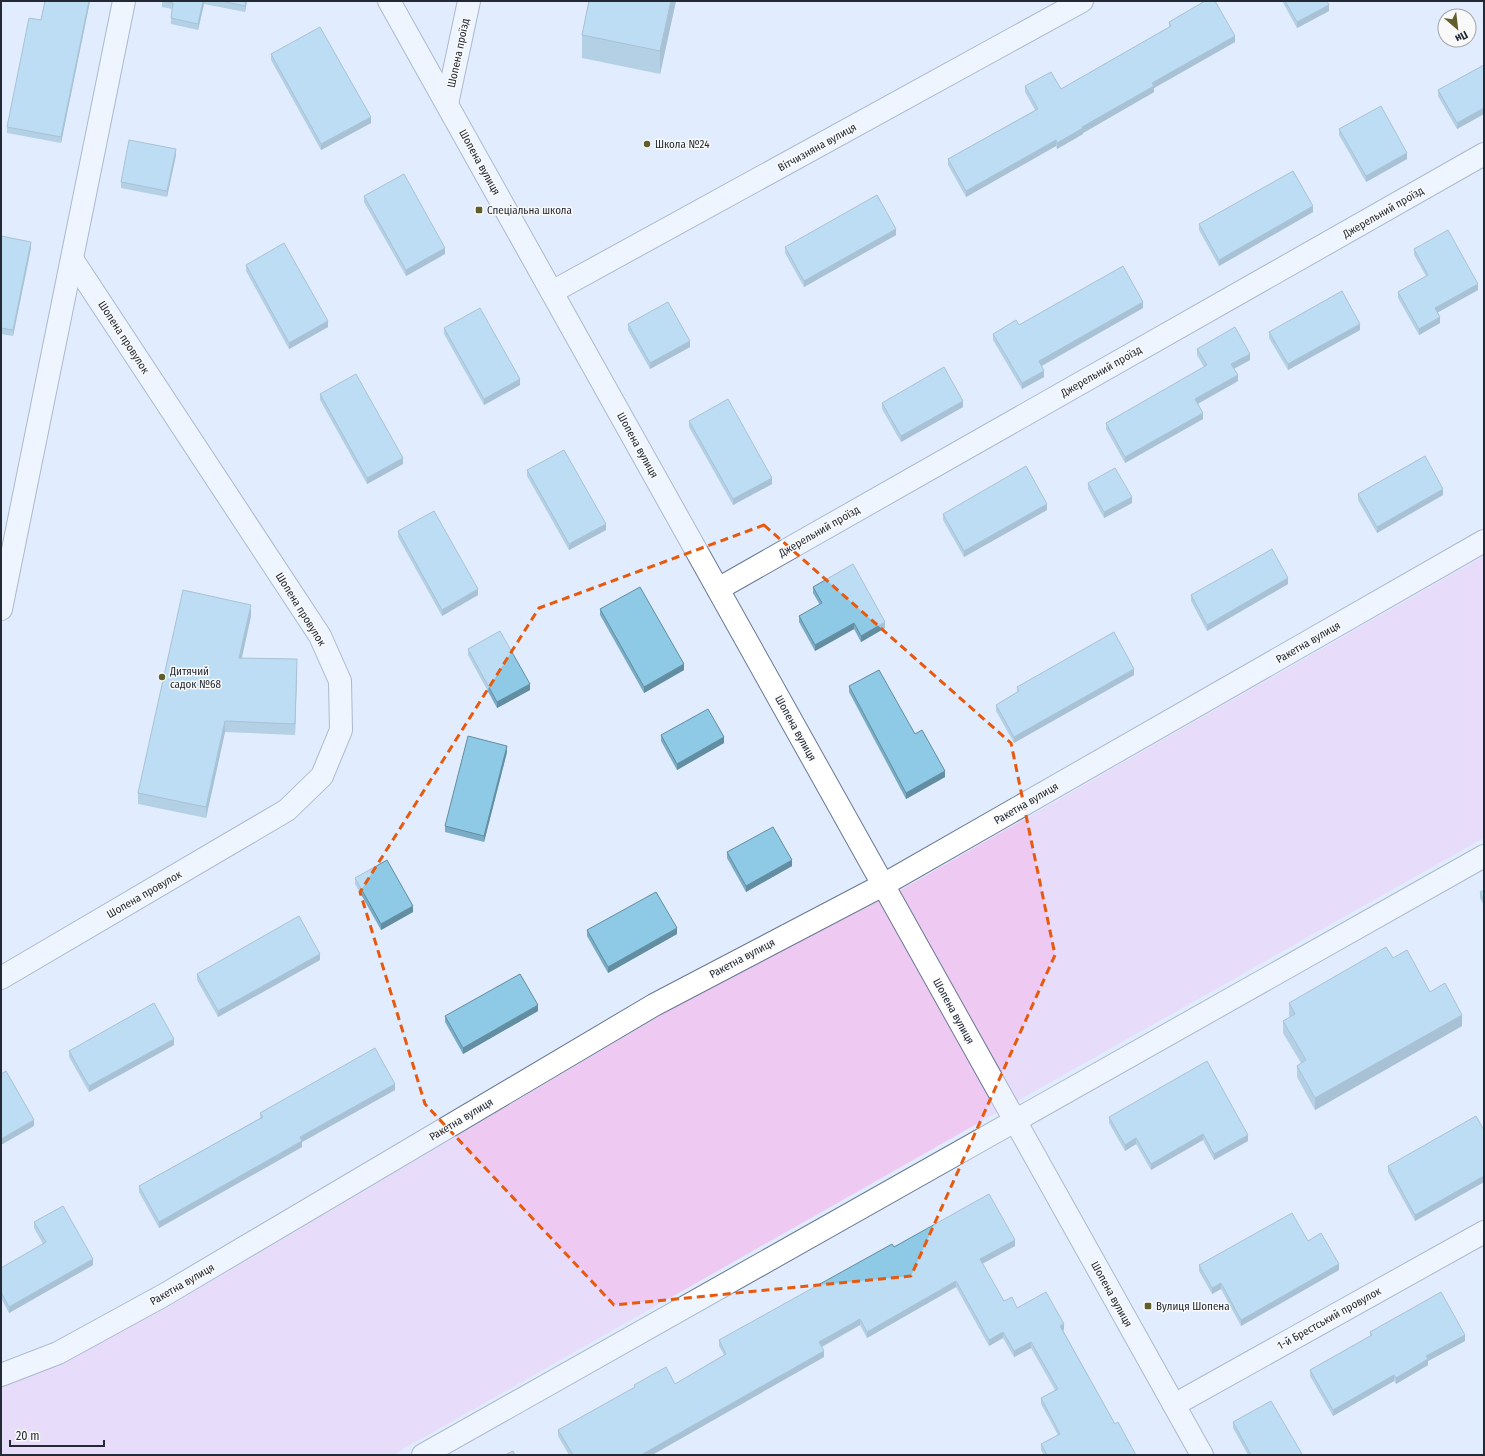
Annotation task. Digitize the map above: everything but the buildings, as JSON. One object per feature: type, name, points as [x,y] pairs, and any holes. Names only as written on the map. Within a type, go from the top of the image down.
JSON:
[{"type":"street","points":[[1,609],[124,1]]},
{"type":"street","name":"Шопена вулиця","points":[[389,1],[1202,1455]]},
{"type":"street","name":"Шопена проїзд","points":[[447,104],[469,1]]},
{"type":"street","name":"Вітчизняна вулиця","points":[[552,292],[1082,1]]},
{"type":"street","name":"Джерельний проїзд","points":[[718,589],[1484,154]]},
{"type":"street","name":"Шопена провулок","points":[[1,978],[287,810],[322,776],[341,730],[340,681],[320,636],[72,259]]},
{"type":"street","name":"Ракетна вулиця","points":[[1,1375],[58,1353],[164,1296],[654,1005],[883,885],[1484,541]]},
{"type":"street","points":[[424,1455],[1484,856]]},
{"type":"street","name":"1-й Брестський провулок","points":[[1174,1405],[1484,1232]]},
{"type":"highlighted area","points":[[764,525],[1011,743],[1055,955],[911,1276],[614,1305],[425,1104],[360,892],[539,608]]},
{"type":"shaded area","points":[[1484,556],[1484,838],[393,1455],[1,1455],[1,1386],[63,1362],[170,1306],[661,1015],[904,888]]},
{"type":"place","name":"Школа №24","points":[[647,144]]},
{"type":"place","name":"Спеціальна школа","points":[[479,210]]},
{"type":"place","name":"Дитячий садок №68","points":[[162,677]]},
{"type":"place","name":"Вулиця Шопена","points":[[1148,1306]]}]
